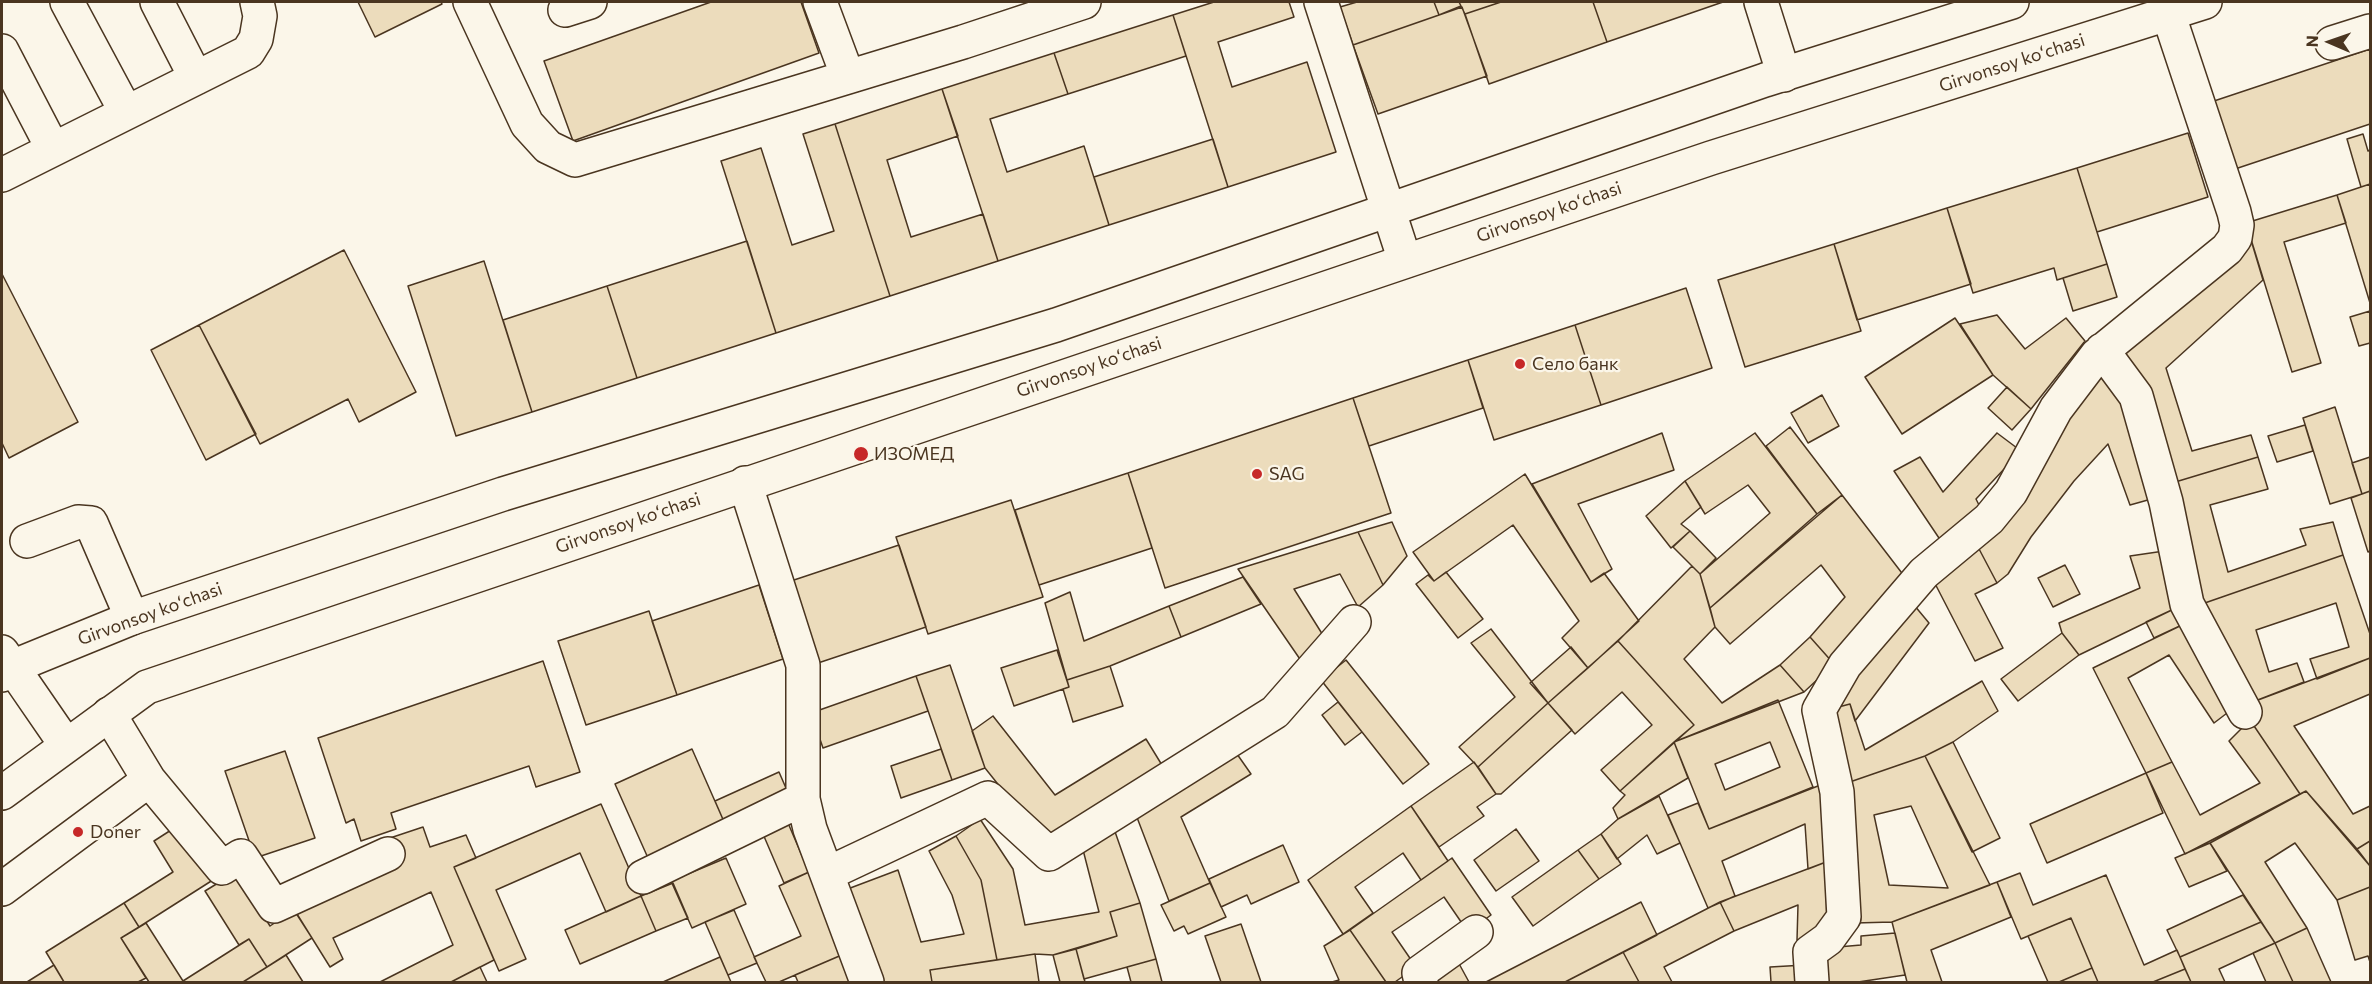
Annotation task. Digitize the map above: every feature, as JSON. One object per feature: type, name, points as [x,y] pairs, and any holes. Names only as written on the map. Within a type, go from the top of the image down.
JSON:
[{"type":"main road","points":[[67,2],[126,112]]},
{"type":"main road","points":[[157,2],[196,78]]},
{"type":"main road","points":[[2,175],[248,52],[256,39],[260,16],[256,2]]},
{"type":"main road","points":[[470,2],[527,124],[548,147],[574,159],[848,77],[1084,2]]},
{"type":"main road","points":[[820,2],[848,77]]},
{"type":"main road","points":[[1321,2],[1390,208],[1405,261]]},
{"type":"main road","points":[[1761,2],[1784,75]]},
{"type":"main road","name":"Girvonsoy koʻchasi","points":[[5,665],[132,618],[503,494],[1056,325],[1390,208],[1784,75],[2012,2]]},
{"type":"main road","name":"Girvonsoy koʻchasi","points":[[2,794],[147,687],[1711,158],[2205,2]]},
{"type":"main road","points":[[1812,982],[1810,952],[1828,939],[1844,918],[1837,792],[1819,710],[1845,665],[1924,573],[1989,519],[2011,492],[2056,409],[2102,350],[2227,249],[2235,238],[2237,225],[2234,212],[2168,13]]},
{"type":"main road","points":[[2332,43],[2370,31]]},
{"type":"main road","points":[[2,51],[53,149]]},
{"type":"main road","points":[[2102,350],[2136,396],[2166,502],[2187,604],[2245,712]]},
{"type":"main road","points":[[745,483],[803,665],[803,799],[810,830],[867,982]]},
{"type":"main road","points":[[27,541],[78,522],[91,524],[132,618]]},
{"type":"main road","points":[[827,874],[988,798],[1049,854],[1275,712],[1354,622]]},
{"type":"main road","points":[[5,665],[66,745]]},
{"type":"main road","points":[[109,714],[150,780],[222,868],[241,856],[274,906],[388,854]]},
{"type":"main road","points":[[2,889],[150,780]]},
{"type":"main road","points":[[643,877],[803,799]]},
{"type":"main road","points":[[1421,982],[1419,973],[1476,932]]},
{"type":"building","points":[[358,2],[441,2],[442,4],[375,37]]},
{"type":"building","points":[[711,2],[801,2],[819,53],[573,141],[544,61]]},
{"type":"building","points":[[1214,2],[1289,2],[1294,17],[1218,42],[1232,87],[1307,62],[1336,152],[1228,187],[1173,15]]},
{"type":"building","points":[[1357,2],[1434,2],[1439,15],[1353,45],[1340,7]]},
{"type":"building","points":[[1434,2],[1459,2],[1461,6],[1439,15]]},
{"type":"building","points":[[1459,2],[1501,2],[1465,14]]},
{"type":"building","points":[[1501,2],[1593,2],[1607,42],[1489,84],[1465,14]]},
{"type":"building","points":[[1593,2],[1723,2],[1607,42]]},
{"type":"building","points":[[1462,7],[1487,76],[1378,114],[1353,45]]},
{"type":"building","points":[[1173,15],[1186,56],[1068,94],[1054,53]]},
{"type":"building","points":[[2370,49],[2370,124],[2229,171],[2208,103]]},
{"type":"building","points":[[1054,53],[1068,94],[990,119],[1007,172],[1084,146],[1109,225],[998,261],[942,89]]},
{"type":"building","points":[[942,89],[958,136],[887,160],[911,237],[983,214],[998,261],[890,296],[835,124]]},
{"type":"building","points":[[835,124],[890,296],[776,333],[721,161],[761,148],[792,245],[834,231],[803,134]]},
{"type":"building","points":[[2188,133],[2208,197],[2097,232],[2077,168]]},
{"type":"building","points":[[2363,134],[2368,151],[2370,150],[2370,184],[2361,187],[2347,139]]},
{"type":"building","points":[[1213,139],[1228,187],[1109,225],[1094,177]]},
{"type":"building","points":[[2077,168],[2107,264],[2057,280],[2054,268],[1973,293],[1947,208]]},
{"type":"building","points":[[2370,184],[2370,303],[2337,195]]},
{"type":"building","points":[[2337,195],[2346,223],[2284,242],[2321,363],[2292,372],[2246,223]]},
{"type":"building","points":[[1947,208],[1971,284],[1857,320],[1834,244]]},
{"type":"building","points":[[2251,240],[2263,280],[2166,368],[2192,451],[2251,435],[2258,457],[2172,483],[2124,355]]},
{"type":"building","points":[[747,241],[776,333],[637,378],[607,286]]},
{"type":"building","points":[[1834,244],[1861,331],[1745,367],[1718,280]]},
{"type":"building","points":[[344,250],[416,392],[359,422],[348,399],[260,444],[199,325]]},
{"type":"building","points":[[484,261],[532,412],[456,436],[408,286]]},
{"type":"building","points":[[2107,264],[2117,297],[2073,311],[2063,278]]},
{"type":"building","points":[[2,274],[78,422],[9,458],[2,443]]},
{"type":"building","points":[[607,286],[637,378],[532,412],[503,320]]},
{"type":"building","points":[[1686,288],[1712,368],[1601,405],[1575,325]]},
{"type":"building","points":[[2370,311],[2370,343],[2359,346],[2350,317]]},
{"type":"building","points":[[1997,315],[2025,349],[2066,318],[2085,341],[2031,409],[1993,375],[1960,324]]},
{"type":"building","points":[[1955,318],[1993,375],[1902,434],[1865,377]]},
{"type":"building","points":[[199,325],[256,434],[206,460],[151,350]]},
{"type":"building","points":[[1575,325],[1601,405],[1494,440],[1468,360]]},
{"type":"building","points":[[1468,360],[1483,408],[1369,446],[1353,398]]},
{"type":"building","points":[[2100,376],[2120,393],[2155,498],[2130,505],[2108,444],[2074,481],[2031,537],[2008,574],[1997,583],[1978,547],[2046,439]]},
{"type":"building","points":[[2007,387],[2031,409],[2012,430],[1988,408]]},
{"type":"building","points":[[1822,395],[1839,426],[1808,443],[1791,413]]},
{"type":"building","points":[[1353,398],[1391,513],[1165,588],[1128,473]]},
{"type":"building","points":[[2335,407],[2362,494],[2330,504],[2303,418]]},
{"type":"building","points":[[2305,425],[2313,451],[2277,462],[2268,436]]},
{"type":"building","points":[[1790,427],[1842,495],[1817,514],[1766,446]]},
{"type":"building","points":[[1662,433],[1674,470],[1578,504],[1612,569],[1591,582],[1532,484]]},
{"type":"building","points":[[1755,433],[1817,514],[1710,608],[1700,574],[1770,513],[1748,485],[1705,514],[1685,481]]},
{"type":"building","points":[[1997,433],[2021,451],[1976,499],[1981,509],[1943,544],[1894,471],[1920,457],[1943,492]]},
{"type":"building","points":[[2258,457],[2268,489],[2210,505],[2228,572],[2306,545],[2300,529],[2333,522],[2343,555],[2199,605],[2172,483]]},
{"type":"building","points":[[2370,457],[2370,491],[2362,494],[2352,463]]},
{"type":"building","points":[[1128,473],[1152,548],[1039,585],[1015,510]]},
{"type":"building","points":[[1525,474],[1591,582],[1604,573],[1639,621],[1588,668],[1562,638],[1579,621],[1513,525],[1434,581],[1413,552]]},
{"type":"building","points":[[1685,481],[1701,507],[1681,524],[1690,531],[1671,548],[1646,516]]},
{"type":"building","points":[[2370,491],[2370,551],[2368,552],[2351,498]]},
{"type":"building","points":[[1842,495],[1908,581],[1834,664],[1810,637],[1845,597],[1821,565],[1730,644],[1715,627],[1710,608]]},
{"type":"building","points":[[1011,500],[1043,597],[928,634],[896,537]]},
{"type":"building","points":[[1392,522],[1407,556],[1383,585],[1358,532]]},
{"type":"building","points":[[1690,531],[1716,558],[1700,574],[1673,547]]},
{"type":"building","points":[[1358,532],[1383,585],[1358,607],[1340,574],[1294,589],[1326,640],[1304,665],[1238,569]]},
{"type":"building","points":[[899,545],[926,627],[812,665],[785,583]]},
{"type":"building","points":[[1978,547],[1997,583],[1975,594],[2003,648],[1975,661],[1929,572]]},
{"type":"building","points":[[2171,550],[2180,606],[2079,655],[2062,633],[2059,623],[2140,588],[2130,556]]},
{"type":"building","points":[[2343,555],[2370,634],[2370,658],[2317,679],[2310,659],[2349,647],[2336,603],[2256,630],[2269,672],[2297,663],[2304,682],[2250,703],[2199,605]]},
{"type":"building","points":[[2065,565],[2080,594],[2053,607],[2038,578]]},
{"type":"building","points":[[1692,566],[1700,574],[1715,627],[1684,659],[1722,703],[1780,665],[1804,692],[1674,742],[1694,725],[1618,641]]},
{"type":"building","points":[[1446,572],[1483,619],[1458,638],[1416,584],[1428,575],[1434,581]]},
{"type":"building","points":[[1243,577],[1261,604],[1181,637],[1169,606]]},
{"type":"building","points":[[759,585],[783,659],[677,695],[652,621]]},
{"type":"building","points":[[1070,592],[1084,641],[1169,606],[1181,637],[1110,666],[1067,680],[1045,603]]},
{"type":"building","points":[[1909,599],[1929,623],[1855,721],[1850,704],[1827,710]]},
{"type":"building","points":[[2176,608],[2184,624],[2154,638],[2146,622]]},
{"type":"building","points":[[649,611],[677,695],[586,725],[558,641]]},
{"type":"building","points":[[2184,624],[2235,707],[2214,723],[2169,655],[2128,678],[2172,762],[2146,773],[2093,668]]},
{"type":"building","points":[[1491,629],[1548,703],[1478,767],[1459,747],[1515,697],[1471,643]]},
{"type":"building","points":[[2062,633],[2079,655],[2018,701],[2001,679]]},
{"type":"building","points":[[1810,637],[1834,664],[1804,692],[1780,665]]},
{"type":"building","points":[[1618,641],[1694,725],[1620,791],[1601,770],[1652,725],[1622,692],[1575,734],[1548,703]]},
{"type":"building","points":[[1571,647],[1588,668],[1548,703],[1530,683]]},
{"type":"building","points":[[1057,650],[1069,687],[1014,706],[1001,668]]},
{"type":"building","points":[[2370,658],[2370,694],[2294,726],[2353,814],[2370,806],[2370,841],[2357,849],[2306,791],[2300,794],[2250,720],[2250,703]]},
{"type":"building","points":[[1346,660],[1429,764],[1403,784],[1321,680]]},
{"type":"building","points":[[543,661],[580,772],[536,787],[529,766],[391,813],[396,829],[361,841],[354,819],[346,823],[318,738]]},
{"type":"building","points":[[950,665],[985,768],[952,780],[916,676]]},
{"type":"building","points":[[1110,666],[1123,706],[1073,722],[1063,689],[1069,687],[1067,680]]},
{"type":"building","points":[[916,676],[928,711],[823,748],[811,713]]},
{"type":"building","points":[[1982,681],[1998,711],[1953,742],[1925,756],[1844,784],[1827,710],[1850,704],[1865,750]]},
{"type":"building","points":[[1778,700],[1813,787],[1709,829],[1674,742]],"holes":[[[1770,742],[1780,767],[1725,790],[1715,764]]]},
{"type":"building","points":[[1338,702],[1362,732],[1345,745],[1322,715]]},
{"type":"building","points":[[1548,703],[1572,730],[1501,794],[1496,794],[1478,767]]},
{"type":"building","points":[[993,716],[1055,795],[1146,739],[1165,770],[1045,843],[985,768],[972,731]]},
{"type":"building","points":[[2250,720],[2300,794],[2185,854],[2146,773],[2172,762],[2200,815],[2260,783],[2229,741]]},
{"type":"building","points":[[1674,742],[1688,778],[1618,819],[1613,808],[1625,795],[1620,791]]},
{"type":"building","points":[[1953,742],[2000,838],[1972,852],[1925,756]]},
{"type":"building","points":[[1230,744],[1251,774],[1181,817],[1210,883],[1169,901],[1133,807]]},
{"type":"building","points":[[692,749],[725,824],[648,858],[615,784]]},
{"type":"building","points":[[941,749],[952,780],[901,798],[891,766]]},
{"type":"building","points":[[285,751],[315,838],[255,858],[225,771]]},
{"type":"building","points":[[1925,756],[1990,885],[1892,922],[1855,923],[1844,784]],"holes":[[[1911,806],[1948,888],[1889,885],[1874,815]]]},
{"type":"building","points":[[1474,762],[1496,794],[1477,807],[1484,816],[1439,847],[1411,806]]},
{"type":"building","points":[[779,772],[789,795],[725,824],[715,801]]},
{"type":"building","points":[[2146,773],[2163,813],[2047,863],[2030,824]]},
{"type":"building","points":[[1828,782],[1826,862],[1808,869],[1805,824],[1722,861],[1735,896],[1708,908],[1668,815],[1698,803],[1709,829]]},
{"type":"building","points":[[2306,791],[2370,866],[2370,887],[2337,900],[2295,843],[2265,862],[2307,928],[2275,943],[2210,843]]},
{"type":"building","points":[[1659,796],[1680,843],[1657,854],[1647,835],[1617,859],[1601,834],[1618,819]]},
{"type":"building","points":[[601,804],[641,896],[606,912],[580,853],[496,890],[526,959],[499,971],[454,867]]},
{"type":"building","points":[[1411,806],[1448,861],[1421,880],[1403,853],[1355,887],[1373,913],[1343,934],[1308,880]]},
{"type":"building","points":[[980,819],[1013,869],[1025,925],[1099,912],[1081,842],[1113,826],[1140,903],[1110,912],[1117,936],[1053,955],[1035,954],[997,960],[981,880],[956,836]]},
{"type":"building","points":[[182,823],[216,878],[139,927],[124,903],[173,872],[154,841]]},
{"type":"building","points":[[788,823],[809,872],[784,883],[763,834]]},
{"type":"building","points":[[423,827],[430,847],[466,835],[476,858],[454,867],[494,960],[451,982],[380,982],[453,945],[431,892],[333,938],[343,959],[330,967],[297,914],[399,862],[390,838]]},
{"type":"building","points":[[1516,829],[1539,861],[1496,891],[1474,860]]},
{"type":"building","points":[[1601,834],[1621,864],[1599,879],[1578,850]]},
{"type":"building","points":[[956,836],[981,880],[997,960],[930,970],[932,982],[874,982],[845,890],[898,870],[921,942],[964,934],[952,895],[929,851]]},
{"type":"building","points":[[2370,841],[2370,866],[2357,849]]},
{"type":"building","points":[[2210,843],[2227,871],[2189,887],[2175,858]]},
{"type":"building","points":[[1283,845],[1299,882],[1251,904],[1247,895],[1221,907],[1209,879]]},
{"type":"building","points":[[1578,850],[1599,879],[1533,926],[1512,897]]},
{"type":"building","points":[[726,858],[746,904],[692,928],[671,881]]},
{"type":"building","points":[[1452,858],[1491,915],[1468,932],[1444,897],[1392,932],[1416,967],[1395,982],[1386,982],[1350,930]]},
{"type":"building","points":[[1826,862],[1827,938],[1797,940],[1798,905],[1734,931],[1720,902]]},
{"type":"building","points":[[236,872],[270,926],[294,910],[312,938],[267,967],[249,939],[239,945],[205,891]]},
{"type":"building","points":[[809,872],[844,954],[779,982],[766,982],[754,957],[801,936],[779,886]]},
{"type":"building","points":[[2020,873],[2033,905],[2106,875],[2144,965],[2177,950],[2185,969],[2153,982],[2098,982],[2071,918],[2021,939],[1997,882]]},
{"type":"building","points":[[1997,882],[2011,917],[1931,950],[1942,982],[1907,982],[1892,922]]},
{"type":"building","points":[[673,883],[688,918],[656,931],[641,896]]},
{"type":"building","points":[[1210,883],[1226,917],[1188,934],[1184,926],[1174,931],[1161,905]]},
{"type":"building","points":[[2370,887],[2370,962],[2368,956],[2355,960],[2337,900]]},
{"type":"building","points":[[2243,895],[2261,922],[2180,957],[2167,930]]},
{"type":"building","points":[[641,896],[656,931],[580,964],[565,930]]},
{"type":"building","points":[[1641,902],[1657,935],[1565,982],[1486,982]]},
{"type":"building","points":[[1720,902],[1734,931],[1664,967],[1672,982],[1639,982],[1623,952]]},
{"type":"building","points":[[124,903],[139,927],[121,938],[146,978],[138,982],[64,982],[46,952]]},
{"type":"building","points":[[1140,903],[1156,959],[1084,979],[1076,949],[1117,936],[1110,912]]},
{"type":"building","points":[[734,910],[757,963],[728,975],[705,922]]},
{"type":"building","points":[[2071,918],[2092,968],[2059,982],[2048,982],[2028,936]]},
{"type":"building","points":[[2261,922],[2275,943],[2219,969],[2225,982],[2191,982],[2180,957]]},
{"type":"building","points":[[146,923],[183,981],[249,939],[267,967],[243,982],[149,982],[121,938]]},
{"type":"building","points":[[1241,924],[1261,982],[1221,982],[1205,936]]},
{"type":"building","points":[[2307,928],[2331,982],[2293,982],[2275,943]]},
{"type":"building","points":[[1350,930],[1386,982],[1332,982],[1339,980],[1324,946]]},
{"type":"building","points":[[1895,933],[1905,975],[1858,982],[1817,982],[1815,949],[1861,945],[1861,936]]},
{"type":"building","points":[[2275,943],[2293,982],[2266,982],[2253,953]]},
{"type":"building","points":[[1076,949],[1085,982],[1060,982],[1053,955]]},
{"type":"building","points":[[1623,952],[1639,982],[1565,982]]},
{"type":"building","points":[[844,954],[857,982],[798,982],[795,975]]},
{"type":"building","points":[[1035,954],[1039,982],[932,982],[930,970]]},
{"type":"building","points":[[286,955],[303,982],[243,982],[267,967]]},
{"type":"building","points":[[720,957],[731,982],[663,982]]},
{"type":"building","points":[[1156,959],[1162,982],[1131,982],[1127,967]]},
{"type":"building","points":[[1457,960],[1469,982],[1427,982]]},
{"type":"building","points":[[54,965],[64,982],[27,982]]},
{"type":"building","points":[[1805,965],[1806,982],[1771,982],[1770,967]]},
{"type":"building","points":[[480,967],[487,982],[451,982]]},
{"type":"building","points":[[2092,968],[2098,982],[2059,982]]},
{"type":"building","points":[[2185,969],[2191,982],[2153,982]]},
{"type":"place","name":"Село банк","points":[[1520,364]]},
{"type":"place","name":"ИЗОМЕД","points":[[861,454]]},
{"type":"place","name":"SAG","points":[[1257,474]]},
{"type":"place","name":"Doner","points":[[78,832]]}]
